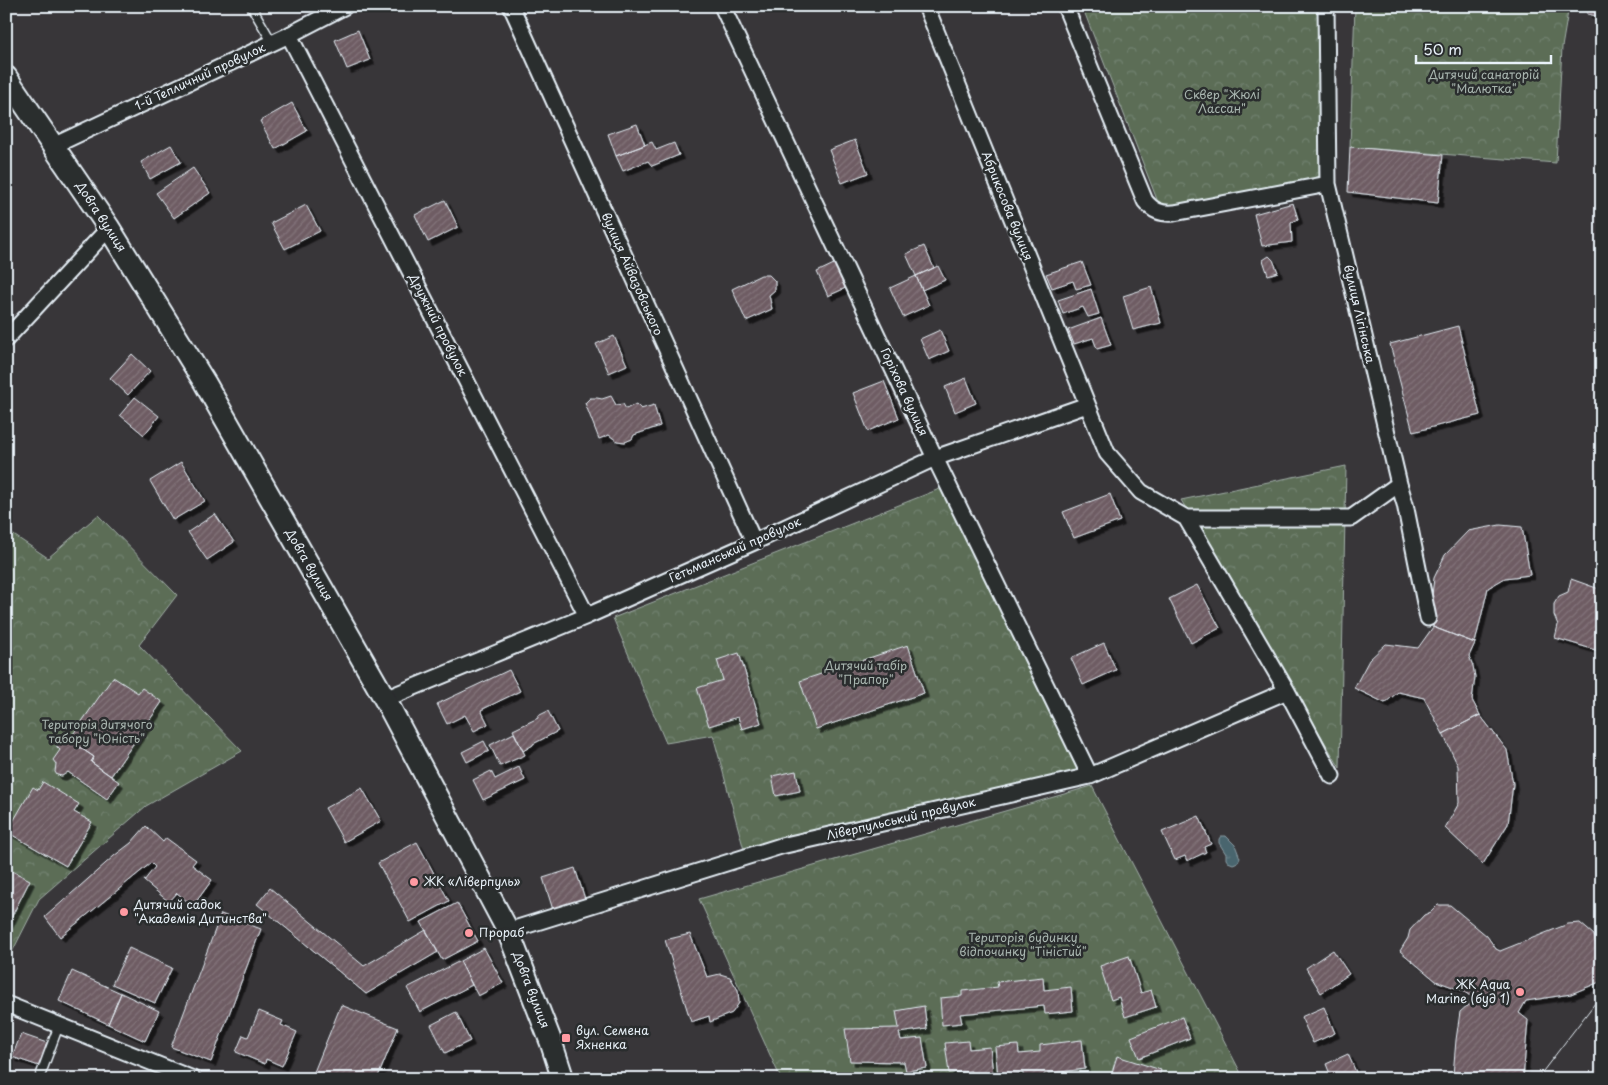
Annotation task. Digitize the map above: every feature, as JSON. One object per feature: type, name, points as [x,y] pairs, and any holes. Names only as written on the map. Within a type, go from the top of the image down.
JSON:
[{"type":"street","name":"1-й Тепличний провулок","points":[[53,146],[289,35],[345,6]]},
{"type":"street","name":"вулиця Айвазовського","points":[[511,6],[754,542]]},
{"type":"street","name":"Горіхова вулиця","points":[[722,6],[935,458],[1090,776]]},
{"type":"street","name":"Абрикосова вулиця","points":[[926,6],[1107,453],[1142,492],[1186,518]]},
{"type":"street","points":[[1065,6],[1145,201],[1150,207],[1158,212],[1174,213],[1328,184]]},
{"type":"street","name":"вулиця Лігінська","points":[[1326,6],[1328,184],[1405,504],[1428,618]]},
{"type":"street","name":"Дружний провулок","points":[[289,35],[587,616]]},
{"type":"street","name":"Довга вулиця","points":[[6,77],[109,228],[205,383],[384,699],[508,931],[551,1042],[563,1079]]},
{"type":"street","points":[[6,339],[109,228]]},
{"type":"street","name":"Гетьманський провулок","points":[[384,699],[587,616],[754,542],[935,458],[1087,405]]},
{"type":"street","points":[[1186,518],[1351,518],[1399,484]]},
{"type":"street","points":[[1186,518],[1287,691],[1332,776]]},
{"type":"street","name":"Ліверпульський провулок","points":[[508,931],[781,846],[1090,776],[1287,691]]},
{"type":"street","points":[[6,1004],[193,1079]]},
{"type":"lane","points":[[251,6],[272,42]]},
{"type":"lane","points":[[39,1079],[59,1025]]},
{"type":"green space","name":"Сквер \"Жюлі Лассан\"","points":[[1082,6],[1321,6],[1323,176],[1163,215]]},
{"type":"green space","name":"Дитячий санаторій \"Малютка\"","points":[[1355,6],[1569,6],[1562,47],[1556,163],[1350,147]]},
{"type":"green space","points":[[1346,466],[1340,768],[1181,500]]},
{"type":"green space","name":"Дитячий табір \"Прапор\"","points":[[942,488],[1080,772],[744,850],[713,735],[666,743],[613,618]]},
{"type":"green space","name":"Територія дитячого табору \"Юність\"","points":[[98,515],[177,595],[139,645],[242,751],[146,806],[39,899],[6,964],[6,530],[48,558]]},
{"type":"green space","name":"Територія будинку відпочинку \"Тіністий\"","points":[[1092,786],[1244,1079],[781,1079],[699,899]]},
{"type":"water","points":[[1221,836],[1226,836],[1235,845],[1240,858],[1238,862],[1233,864],[1226,859],[1226,854],[1219,843]]},
{"type":"building","points":[[1588,6],[1602,6],[1602,17],[1587,14]]},
{"type":"building","points":[[358,30],[370,60],[347,69],[335,40]]},
{"type":"building","points":[[292,103],[307,131],[275,149],[260,121]]},
{"type":"building","points":[[637,124],[645,145],[616,156],[608,134]]},
{"type":"building","points":[[855,140],[868,173],[842,183],[829,150]]},
{"type":"building","points":[[652,142],[656,150],[674,143],[679,155],[652,166],[648,161],[623,171],[616,156]]},
{"type":"building","points":[[171,145],[181,162],[150,179],[141,162]]},
{"type":"building","points":[[1350,147],[1443,155],[1438,203],[1348,192]]},
{"type":"building","points":[[193,168],[210,193],[174,218],[156,193]]},
{"type":"building","points":[[445,200],[458,227],[428,242],[415,215]]},
{"type":"building","points":[[1293,203],[1298,219],[1291,223],[1292,242],[1262,246],[1254,214]]},
{"type":"building","points":[[306,205],[320,231],[285,249],[271,223]]},
{"type":"building","points":[[924,246],[934,268],[916,276],[906,254]]},
{"type":"building","points":[[1269,256],[1273,260],[1278,272],[1268,275],[1263,260]]},
{"type":"building","points":[[838,262],[850,286],[828,296],[817,272]]},
{"type":"building","points":[[1082,262],[1091,285],[1076,289],[1073,281],[1052,288],[1046,274]]},
{"type":"building","points":[[938,266],[945,280],[922,290],[916,276]]},
{"type":"building","points":[[761,275],[769,275],[775,281],[775,290],[769,295],[772,309],[746,321],[732,289]]},
{"type":"building","points":[[916,276],[929,305],[903,317],[890,288]]},
{"type":"building","points":[[1151,287],[1161,323],[1133,330],[1123,296]]},
{"type":"building","points":[[1091,289],[1099,314],[1088,317],[1083,307],[1063,314],[1058,300]]},
{"type":"building","points":[[1101,318],[1111,345],[1097,349],[1093,338],[1074,344],[1068,330]]},
{"type":"building","points":[[1458,326],[1480,415],[1413,432],[1390,344]]},
{"type":"building","points":[[940,330],[949,351],[929,360],[920,339]]},
{"type":"building","points":[[614,336],[627,365],[609,373],[596,344]]},
{"type":"building","points":[[132,354],[150,371],[128,395],[110,378]]},
{"type":"building","points":[[966,378],[976,403],[955,412],[945,387]]},
{"type":"building","points":[[884,381],[899,418],[868,431],[853,393]]},
{"type":"building","points":[[611,396],[616,405],[623,404],[626,409],[636,404],[641,409],[654,405],[660,426],[634,435],[632,439],[625,442],[617,441],[609,435],[599,439],[585,403],[590,398],[602,399]]},
{"type":"building","points":[[135,397],[159,416],[144,435],[120,415]]},
{"type":"building","points":[[181,462],[205,501],[173,520],[150,481]]},
{"type":"building","points":[[1110,494],[1120,521],[1074,538],[1063,512]]},
{"type":"building","points":[[215,514],[234,542],[207,560],[188,532]]},
{"type":"building","points":[[1500,525],[1522,527],[1530,575],[1505,578],[1488,588],[1475,643],[1433,627],[1431,604],[1434,578],[1445,555],[1468,531]]},
{"type":"building","points":[[1571,579],[1602,590],[1602,652],[1555,638],[1558,625],[1554,615],[1554,604],[1559,596],[1568,592]]},
{"type":"building","points":[[1197,585],[1220,628],[1191,643],[1169,599]]},
{"type":"building","points":[[1433,627],[1475,643],[1469,656],[1475,677],[1472,700],[1480,715],[1443,734],[1424,698],[1398,692],[1385,703],[1354,688],[1369,660],[1386,644],[1418,648]]},
{"type":"building","points":[[1104,643],[1116,670],[1083,685],[1071,658]]},
{"type":"building","points":[[908,645],[924,693],[816,729],[800,681]]},
{"type":"building","points":[[739,653],[761,723],[742,729],[738,717],[709,726],[697,688],[723,680],[717,660]]},
{"type":"building","points":[[509,670],[520,691],[481,710],[488,724],[474,731],[465,715],[447,724],[437,704]]},
{"type":"building","points":[[113,677],[138,693],[142,688],[162,702],[111,776],[91,762],[94,757],[69,740]]},
{"type":"building","points":[[548,711],[558,731],[523,751],[513,730]]},
{"type":"building","points":[[1480,715],[1507,750],[1513,784],[1508,824],[1483,864],[1445,828],[1459,803],[1458,766],[1443,734]]},
{"type":"building","points":[[514,733],[525,755],[500,766],[490,745]]},
{"type":"building","points":[[61,738],[69,740],[94,757],[91,762],[119,782],[107,799],[68,772],[62,776],[57,775],[55,772],[56,764],[53,760],[60,750],[57,747],[57,743]]},
{"type":"building","points":[[484,741],[489,751],[467,762],[462,752]]},
{"type":"building","points":[[519,767],[525,780],[483,800],[473,780],[491,771],[495,779]]},
{"type":"building","points":[[796,771],[800,791],[776,796],[772,776]]},
{"type":"building","points":[[43,782],[79,804],[74,812],[92,822],[66,866],[7,832],[33,787],[38,790]]},
{"type":"building","points":[[362,788],[381,821],[344,842],[325,808]]},
{"type":"building","points":[[1199,816],[1211,844],[1204,847],[1206,852],[1187,861],[1185,856],[1175,860],[1162,832]]},
{"type":"building","points":[[146,826],[163,842],[166,838],[196,860],[192,865],[212,880],[193,906],[177,893],[169,902],[144,881],[155,867],[151,863],[60,937],[45,917],[131,843]]},
{"type":"building","name":"ЖК «Ліверпуль»","points":[[417,842],[449,901],[410,922],[378,863]]},
{"type":"building","points":[[6,868],[30,880],[6,928]]},
{"type":"building","points":[[575,868],[586,902],[554,913],[543,878]]},
{"type":"building","points":[[270,888],[364,966],[426,930],[438,952],[366,994],[257,904]]},
{"type":"building","points":[[457,903],[478,941],[442,960],[421,922]]},
{"type":"building","name":"ЖК Aqua Marine (буд 1)","points":[[1438,905],[1450,905],[1487,936],[1496,949],[1500,951],[1568,924],[1580,923],[1594,935],[1602,972],[1602,981],[1571,994],[1526,1001],[1519,1013],[1528,1020],[1523,1079],[1463,1079],[1453,1075],[1460,1012],[1468,1005],[1472,997],[1461,990],[1436,981],[1400,951],[1408,938],[1410,930],[1424,915],[1431,912]]},
{"type":"building","points":[[221,914],[261,929],[211,1062],[171,1047]]},
{"type":"building","points":[[690,934],[707,977],[720,974],[730,977],[738,990],[739,1003],[732,1013],[710,1022],[709,1016],[691,1022],[665,940]]},
{"type":"building","points":[[129,948],[172,968],[155,1003],[112,984]]},
{"type":"building","points":[[484,948],[503,983],[478,996],[460,961]]},
{"type":"building","points":[[1333,950],[1349,974],[1321,993],[1306,968]]},
{"type":"building","points":[[1129,956],[1141,993],[1151,990],[1156,1007],[1125,1017],[1119,997],[1111,1000],[1100,966]]},
{"type":"building","points":[[460,961],[472,985],[420,1012],[407,988]]},
{"type":"building","points":[[72,971],[121,993],[108,1024],[59,1001]]},
{"type":"building","points":[[1043,977],[1044,990],[1071,987],[1073,1011],[1045,1014],[1044,1006],[960,1014],[962,1023],[942,1025],[940,998],[962,996],[962,991],[998,987],[997,982]]},
{"type":"building","points":[[121,993],[159,1011],[145,1041],[108,1024]]},
{"type":"building","points":[[341,1005],[398,1028],[377,1079],[324,1079],[325,1076],[314,1072]]},
{"type":"building","points":[[924,1006],[927,1029],[899,1033],[901,1040],[922,1038],[927,1068],[906,1071],[904,1062],[850,1061],[845,1029],[899,1028],[896,1011]]},
{"type":"building","points":[[1324,1007],[1335,1033],[1313,1043],[1301,1017]]},
{"type":"building","points":[[259,1011],[283,1021],[281,1025],[297,1032],[282,1066],[266,1059],[265,1064],[236,1052],[243,1035],[248,1037]]},
{"type":"building","points":[[456,1012],[470,1041],[445,1053],[431,1025]]},
{"type":"building","points":[[1182,1017],[1190,1038],[1139,1058],[1131,1037]]},
{"type":"building","points":[[21,1034],[47,1043],[39,1066],[12,1057]]},
{"type":"building","points":[[1082,1040],[1085,1069],[1044,1074],[1044,1079],[1024,1079],[1023,1073],[998,1076],[995,1047],[1018,1045],[1019,1054],[1040,1052],[1040,1045]]},
{"type":"building","points":[[968,1041],[969,1049],[990,1047],[993,1074],[971,1077],[971,1071],[949,1073],[945,1043]]},
{"type":"building","points":[[1348,1054],[1359,1079],[1332,1079],[1326,1064]]},
{"type":"building","points":[[1117,1056],[1161,1070],[1158,1079],[1110,1079]]},
{"type":"building","points":[[407,1073],[427,1079],[405,1079]]},
{"type":"tram line","points":[[1537,1079],[1602,994]]},
{"type":"place","name":"ЖК «Ліверпуль»","points":[[414,882]]},
{"type":"place","name":"Дитячий садок \"Академія Дитинства\"","points":[[124,912]]},
{"type":"place","name":"Прораб","points":[[469,933]]},
{"type":"place","name":"ЖК Aqua Marine (буд 1)","points":[[1520,992]]},
{"type":"place","name":"вул. Семена Яхненка","points":[[566,1038]]}]
